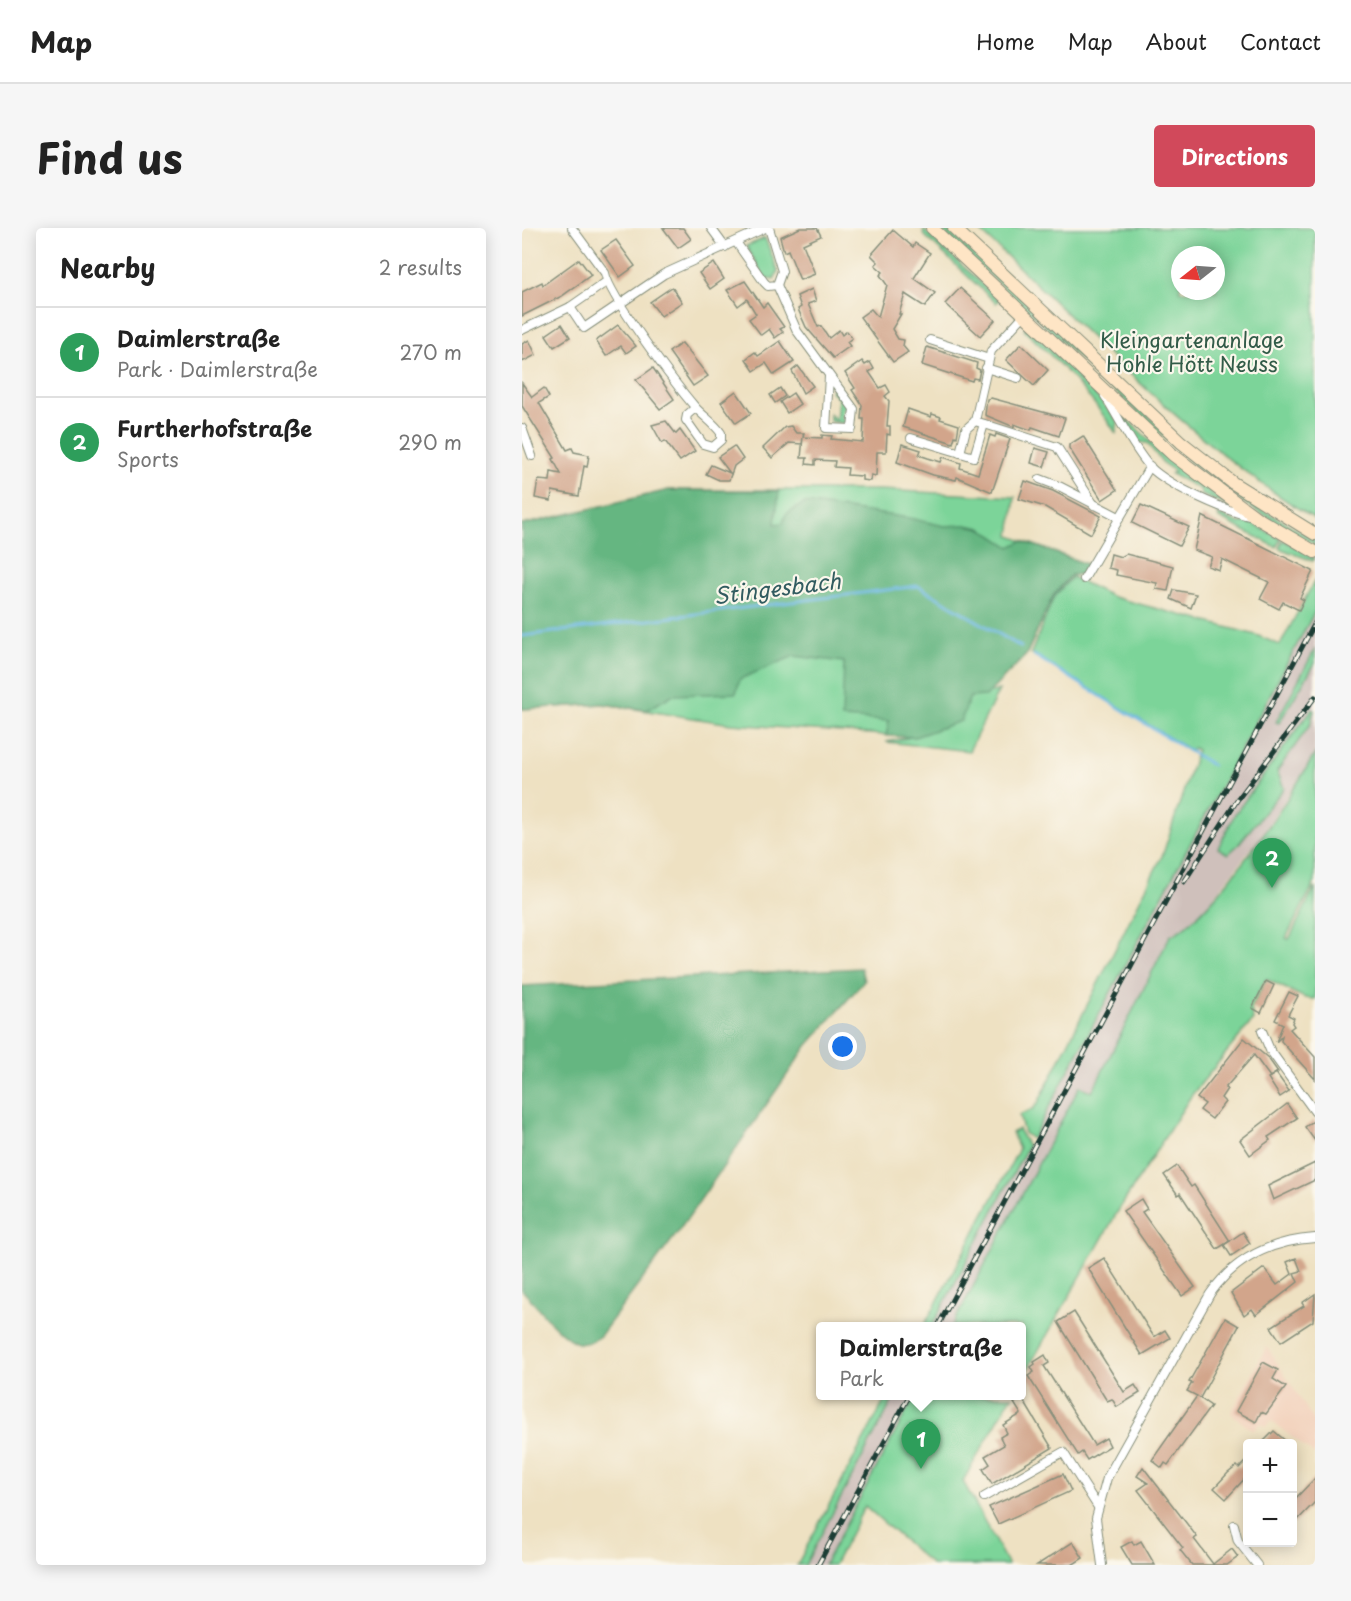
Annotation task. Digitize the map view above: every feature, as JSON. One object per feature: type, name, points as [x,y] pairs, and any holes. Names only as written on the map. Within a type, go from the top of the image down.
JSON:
[{"type":"main road","points":[[932,228],[1180,461],[1257,518],[1315,552]]},
{"type":"main road","points":[[954,228],[1181,442],[1250,495],[1315,534]]},
{"type":"street","points":[[572,228],[605,273],[606,282],[619,303],[695,408],[721,433],[721,440],[713,447],[703,444],[686,420],[687,415],[695,408]]},
{"type":"street","points":[[711,228],[725,247]]},
{"type":"street","points":[[570,307],[584,328],[664,274],[767,228],[782,272],[782,278],[777,285],[768,286],[764,282],[736,242]]},
{"type":"street","points":[[522,330],[570,307],[606,282]]},
{"type":"street","points":[[777,285],[797,331],[830,376],[854,409],[852,429],[826,428],[830,376]]},
{"type":"street","points":[[911,438],[974,457],[987,363],[992,351],[1025,314]]},
{"type":"street","points":[[930,340],[1018,378]]},
{"type":"street","points":[[1096,383],[1150,466],[1162,477],[1226,510],[1257,518]]},
{"type":"street","points":[[960,453],[966,429],[979,423],[1057,447],[1094,505]]},
{"type":"street","points":[[522,428],[532,456]]},
{"type":"street","points":[[1084,579],[1150,466]]},
{"type":"street","points":[[1040,479],[1119,517]]},
{"type":"street","points":[[1262,1031],[1270,1050],[1315,1112]]},
{"type":"street","points":[[1102,1565],[1097,1538],[1098,1507],[1114,1465],[1217,1284],[1237,1264],[1254,1253],[1285,1242],[1315,1238]]},
{"type":"street","points":[[984,1497],[1063,1452],[1098,1507]]},
{"type":"street","points":[[1234,1525],[1238,1541],[1257,1565]]},
{"type":"shaded area","points":[[1315,611],[1315,754],[1264,832],[1203,911],[1180,931],[1170,936],[1092,1092],[1080,1086],[954,1322],[934,1322]]},
{"type":"shaded area","points":[[1267,1347],[1315,1422],[1315,1455],[1271,1421],[1265,1427],[1260,1423],[1253,1431],[1231,1413]]},
{"type":"shaded area","points":[[893,1400],[913,1400],[824,1565],[805,1565]]},
{"type":"green space","points":[[939,228],[944,228],[997,273],[1202,467],[1253,504],[1315,540],[1315,545],[1252,508],[1200,470]]},
{"type":"green space","name":"Kleingartenanlage Hohle Hött Neuss","points":[[977,228],[1315,228],[1315,519],[1223,455],[1139,382]]},
{"type":"green space","points":[[924,230],[999,300],[996,303],[923,234]]},
{"type":"green space","points":[[765,238],[778,271],[774,280],[765,278],[746,246]]},
{"type":"green space","points":[[1027,327],[1075,373],[1108,409],[1118,422],[1116,433],[1073,378],[1024,330]]},
{"type":"green space","points":[[833,388],[849,408],[843,408],[842,419],[849,420],[847,424],[830,421],[830,414],[836,420],[838,398],[831,391]]},
{"type":"green space","points":[[1119,412],[1167,457],[1228,506],[1202,495],[1200,489],[1171,474],[1175,471],[1164,464],[1147,443],[1138,442]]},
{"type":"green space","points":[[669,490],[880,490],[1015,497],[1010,536],[1089,565],[1085,574],[1071,575],[1053,596],[1026,655],[987,694],[999,690],[969,751],[886,742],[911,737],[731,724],[603,704],[522,709],[522,525]]},
{"type":"green space","points":[[669,490],[779,491],[775,524],[783,523],[786,514],[805,503],[909,518],[944,526],[966,525],[981,528],[1010,547],[1022,541],[1089,565],[1085,574],[1071,575],[1053,596],[1026,655],[986,696],[970,697],[961,721],[915,737],[886,736],[889,721],[842,718],[844,662],[794,656],[740,679],[736,693],[672,695],[647,710],[603,704],[522,709],[522,525]]},
{"type":"green space","points":[[1218,514],[1239,523],[1250,522],[1281,539],[1276,547],[1219,518]]},
{"type":"green space","points":[[1283,540],[1314,558],[1313,561],[1279,548]]},
{"type":"green space","points":[[1072,577],[1113,597],[1256,635],[1280,645],[1315,580],[1315,611],[1032,1139],[1024,1133],[1019,1115],[1033,1109],[1038,1103],[1163,854],[1197,750],[1193,748],[1191,751],[1031,653],[1054,597]]},
{"type":"green space","points":[[1315,649],[1315,663],[1279,723],[1276,722]]},
{"type":"green space","points":[[1312,709],[1314,710],[1310,725],[1277,771],[1284,788],[1237,846],[1228,854],[1218,848],[1235,814]]},
{"type":"green space","points":[[1315,754],[1315,882],[1286,938],[1289,939],[1315,887],[1315,999],[1305,998],[1266,979],[1251,1009],[1253,1020],[1191,1096],[1118,1211],[1026,1372],[1026,1322],[954,1322],[1080,1086],[1092,1092],[1170,936],[1188,924],[1208,905],[1249,854]]},
{"type":"green space","points":[[861,968],[864,981],[807,1046],[678,1232],[600,1336],[589,1342],[578,1343],[563,1334],[522,1290],[522,986]]},
{"type":"green space","points":[[1018,1129],[1028,1146],[934,1322],[926,1322],[1019,1149],[1012,1133]]},
{"type":"green space","points":[[885,1400],[893,1400],[805,1565],[797,1565]]},
{"type":"green space","points":[[913,1400],[1010,1400],[963,1481],[1008,1565],[932,1565],[865,1506],[834,1565],[824,1565]]},
{"type":"building","points":[[663,228],[683,228],[691,239],[678,248]]},
{"type":"building","points":[[800,228],[817,228],[821,236],[803,244],[815,274],[800,280],[788,250],[784,252],[780,237]]},
{"type":"building","points":[[893,230],[913,247],[915,243],[930,253],[914,278],[935,293],[925,307],[905,294],[899,314],[901,314],[892,329],[898,339],[904,340],[903,346],[908,352],[893,362],[860,317],[871,309],[878,317],[887,285],[880,275],[883,272],[875,265],[878,262],[871,255]]},
{"type":"building","points":[[616,240],[635,266],[620,277],[601,250]]},
{"type":"building","points":[[579,259],[591,275],[562,296],[522,316],[522,292],[542,282],[543,285]]},
{"type":"building","points":[[714,263],[724,279],[710,289],[699,273]]},
{"type":"building","points":[[745,281],[763,307],[767,303],[784,327],[780,329],[783,332],[775,338],[769,329],[761,335],[749,319],[756,314],[747,299],[738,306],[727,290]]},
{"type":"building","points":[[672,287],[682,302],[661,316],[650,302]]},
{"type":"building","points":[[960,288],[995,320],[980,336],[945,304]]},
{"type":"building","points":[[812,289],[816,301],[808,304],[818,327],[821,326],[829,338],[839,330],[842,335],[847,331],[852,338],[847,342],[850,346],[833,358],[806,327],[798,309],[801,307],[797,296]]},
{"type":"building","points":[[562,324],[570,337],[554,347],[546,335]]},
{"type":"building","points":[[618,325],[636,346],[626,353],[621,346],[606,356],[596,341]]},
{"type":"building","points":[[529,340],[536,355],[522,362],[522,344]]},
{"type":"building","points":[[780,341],[794,362],[774,375],[766,363],[754,371],[746,359],[755,352],[758,356]]},
{"type":"building","points":[[682,343],[708,376],[693,386],[669,352]]},
{"type":"building","points":[[1021,344],[1048,370],[1034,386],[1006,360]]},
{"type":"building","points":[[927,347],[977,363],[976,368],[980,370],[978,379],[973,378],[972,381],[922,365]]},
{"type":"building","points":[[862,361],[865,365],[870,362],[874,369],[869,372],[880,388],[886,385],[890,392],[885,396],[889,401],[887,426],[890,426],[890,435],[887,434],[886,452],[877,452],[876,476],[871,475],[870,481],[862,480],[862,476],[847,475],[848,468],[834,467],[835,461],[815,460],[815,465],[806,464],[807,458],[801,458],[803,437],[822,438],[822,435],[832,436],[831,439],[863,442],[862,405],[845,373]]},
{"type":"building","points":[[798,366],[813,386],[803,393],[792,371]]},
{"type":"building","points":[[653,368],[674,399],[660,409],[636,380]]},
{"type":"building","points":[[522,383],[532,397],[544,388],[549,397],[539,403],[567,450],[572,448],[574,452],[589,455],[587,467],[584,466],[579,496],[552,491],[551,501],[535,498],[538,480],[550,481],[551,472],[561,474],[553,459],[555,458],[522,406]]},
{"type":"building","points":[[780,388],[785,396],[775,403],[770,395]]},
{"type":"building","points":[[736,391],[751,413],[736,423],[721,402]]},
{"type":"building","points":[[793,393],[800,404],[787,413],[780,402]]},
{"type":"building","points":[[991,398],[1065,418],[1059,436],[1032,427],[1031,430],[1014,424],[1014,427],[985,415],[987,399]]},
{"type":"building","points":[[908,409],[931,417],[932,414],[959,425],[957,437],[955,436],[953,443],[903,427]]},
{"type":"building","points":[[666,421],[676,434],[680,430],[695,451],[680,461],[665,441],[662,443],[652,425]]},
{"type":"building","points":[[791,426],[796,433],[804,433],[802,444],[789,443],[772,458],[763,448],[785,427]]},
{"type":"building","points":[[996,434],[1010,439],[992,492],[957,477],[956,480],[933,475],[897,462],[902,444],[921,450],[919,455],[928,458],[941,462],[943,457],[961,463],[960,468],[978,474],[990,435],[995,437]]},
{"type":"building","points":[[1083,436],[1117,490],[1102,500],[1069,448],[1069,445]]},
{"type":"building","points":[[734,446],[743,459],[734,466],[729,480],[719,480],[706,474],[711,465],[730,473],[718,457]]},
{"type":"building","points":[[1035,448],[1049,452],[1044,467],[1031,463]]},
{"type":"building","points":[[1025,481],[1053,491],[1101,516],[1091,534],[1045,507],[1019,499]]},
{"type":"building","points":[[1141,505],[1189,527],[1179,546],[1132,523]]},
{"type":"building","points":[[1202,516],[1313,571],[1300,598],[1304,600],[1299,610],[1283,602],[1279,609],[1260,599],[1269,582],[1222,559],[1219,570],[1208,566],[1212,557],[1194,550]]},
{"type":"building","points":[[1111,554],[1121,557],[1126,554],[1173,566],[1168,591],[1156,589],[1157,583],[1116,575],[1117,570],[1108,568]]},
{"type":"building","points":[[1174,590],[1196,594],[1191,608],[1171,599]]},
{"type":"building","points":[[1266,981],[1274,985],[1261,1013],[1252,1008]]},
{"type":"building","points":[[1289,992],[1298,996],[1288,1015],[1294,1018],[1292,1023],[1294,1026],[1290,1029],[1315,1057],[1315,1079],[1281,1041],[1282,1036],[1276,1042],[1283,1024],[1275,1020]]},
{"type":"building","points":[[1244,1038],[1268,1058],[1278,1072],[1270,1077],[1254,1055],[1225,1088],[1227,1089],[1221,1098],[1225,1102],[1212,1119],[1200,1110],[1205,1104],[1197,1098]]},
{"type":"building","points":[[1276,1073],[1289,1091],[1280,1097],[1268,1078]]},
{"type":"building","points":[[1287,1104],[1297,1118],[1268,1137],[1270,1140],[1250,1155],[1240,1140]]},
{"type":"building","points":[[1315,1120],[1315,1141],[1305,1127]]},
{"type":"building","points":[[1315,1163],[1315,1180],[1273,1200],[1268,1186]]},
{"type":"building","points":[[1177,1166],[1191,1187],[1194,1185],[1230,1241],[1217,1249],[1180,1193],[1178,1195],[1164,1175]]},
{"type":"building","points":[[1141,1199],[1147,1209],[1142,1212],[1195,1287],[1182,1296],[1123,1211]]},
{"type":"building","points":[[1243,1232],[1250,1243],[1231,1256],[1224,1245]]},
{"type":"building","points":[[1104,1258],[1154,1337],[1165,1330],[1170,1338],[1142,1355],[1088,1268]]},
{"type":"building","points":[[1296,1258],[1301,1271],[1294,1273],[1298,1282],[1256,1315],[1252,1309],[1244,1315],[1231,1293],[1264,1268],[1277,1285],[1292,1274],[1287,1262]]},
{"type":"building","points":[[1315,1294],[1313,1321],[1281,1342],[1271,1327],[1304,1306],[1302,1303]]},
{"type":"building","points":[[1074,1312],[1124,1392],[1135,1385],[1140,1393],[1117,1407],[1112,1399],[1107,1401],[1058,1322]]},
{"type":"building","points":[[1225,1318],[1239,1326],[1200,1398],[1198,1397],[1211,1406],[1168,1465],[1165,1463],[1162,1468],[1152,1460],[1197,1396],[1187,1391],[1192,1383],[1189,1382]]},
{"type":"building","points":[[1045,1355],[1049,1363],[1044,1366],[1094,1445],[1106,1438],[1110,1446],[1087,1460],[1082,1452],[1078,1455],[1028,1376],[1034,1372],[1031,1367],[1035,1364],[1034,1362]]},
{"type":"building","points":[[1263,1362],[1278,1370],[1273,1379],[1286,1387],[1266,1414],[1261,1412],[1256,1422],[1236,1411]]},
{"type":"building","points":[[1023,1400],[1052,1448],[992,1484],[983,1469],[990,1464],[985,1456],[1004,1445],[1000,1437],[1007,1433],[1003,1425],[1021,1414],[1014,1403]]},
{"type":"building","points":[[1274,1431],[1283,1439],[1266,1439]]},
{"type":"building","points":[[1243,1464],[1243,1480],[1226,1499],[1214,1488],[1228,1473],[1237,1466],[1239,1468]]},
{"type":"building","points":[[1143,1467],[1197,1537],[1194,1539],[1213,1564],[1232,1549],[1238,1557],[1227,1565],[1192,1565],[1180,1550],[1183,1548],[1138,1490],[1148,1483],[1137,1476]]},
{"type":"building","points":[[1063,1474],[1071,1491],[998,1524],[989,1507]]},
{"type":"building","points":[[1315,1478],[1315,1502],[1297,1521],[1297,1497]]},
{"type":"building","points":[[1132,1541],[1134,1545],[1141,1541],[1155,1565],[1132,1565],[1121,1547]]},
{"type":"building","points":[[1073,1542],[1083,1558],[1072,1565],[1037,1565]]},
{"type":"waterway","name":"Stingesbach","points":[[522,636],[918,586],[1021,647]]},
{"type":"waterway","name":"Stingesbach","points":[[1034,655],[1212,765]]},
{"type":"railway","points":[[940,1322],[1315,623]]},
{"type":"railway","points":[[1184,882],[1238,799],[1315,697]]},
{"type":"railway","points":[[818,1565],[907,1400]]},
{"type":"place","name":"Furtherhofstraße","points":[[1272,888]]},
{"type":"place","name":"Daimlerstraße","points":[[921,1469]]}]
